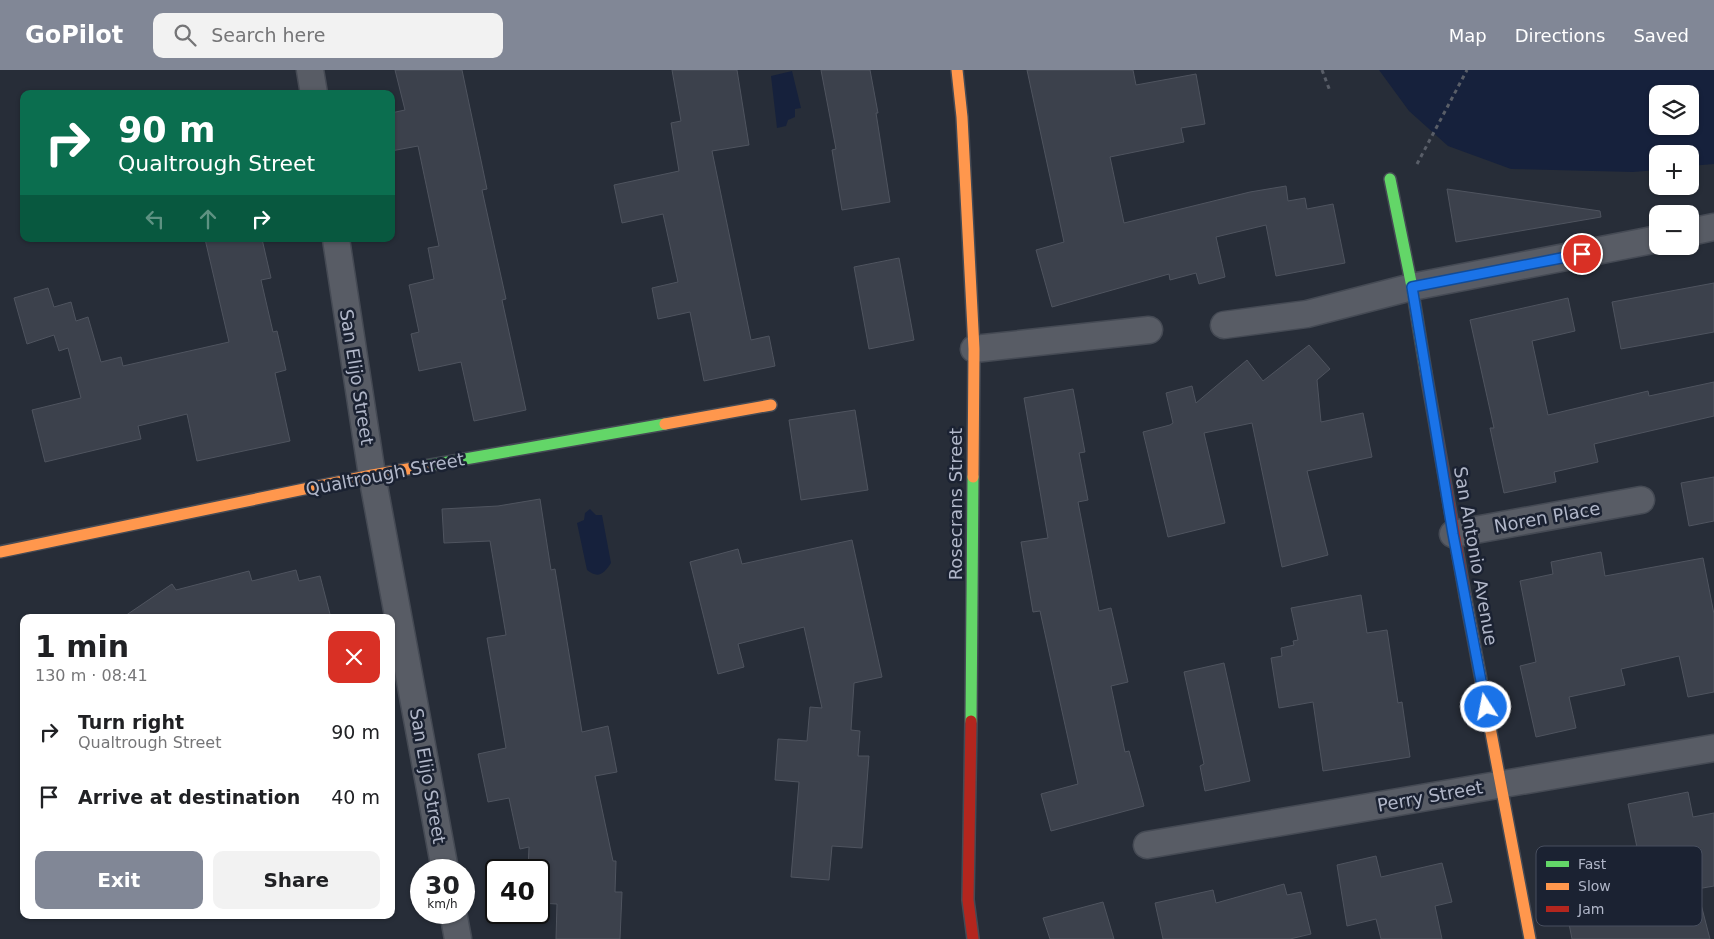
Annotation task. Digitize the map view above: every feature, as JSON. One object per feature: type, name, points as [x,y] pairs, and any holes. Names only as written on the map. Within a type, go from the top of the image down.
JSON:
[{"type":"street","points":[[310,70],[313,90]]},
{"type":"street","name":"Rosecrans Street","points":[[958,70],[974,349],[968,900],[973,939]]},
{"type":"street","name":"San Antonio Avenue","points":[[1390,179],[1412,287],[1453,534],[1530,939]]},
{"type":"street","points":[[1699,230],[1714,227]]},
{"type":"street","points":[[1224,325],[1307,314],[1412,287],[1649,241]]},
{"type":"street","name":"San Elijo Street","points":[[336,242],[372,475],[443,859]]},
{"type":"street","points":[[974,349],[1149,330]]},
{"type":"street","name":"Qualtrough Street","points":[[0,552],[372,475],[771,405]]},
{"type":"street","name":"Noren Place","points":[[1453,534],[1641,500]]},
{"type":"street","name":"Perry Street","points":[[1147,845],[1714,748]]},
{"type":"street","points":[[455,924],[458,939]]},
{"type":"path","points":[[1322,70],[1330,91]]},
{"type":"path","points":[[1417,164],[1466,70]]},
{"type":"water","points":[[1379,70],[1714,70],[1714,164],[1699,165],[1699,145],[1649,145],[1649,171],[1633,172],[1511,169],[1448,146],[1409,111]]},
{"type":"water","points":[[792,71],[801,108],[795,109],[795,117],[788,120],[786,126],[777,128],[771,76]]},
{"type":"water","points":[[590,509],[596,515],[602,515],[611,563],[606,570],[598,575],[587,570],[577,523],[584,520],[585,513]]},
{"type":"building","points":[[395,70],[462,70],[487,189],[482,190],[506,299],[502,300],[526,410],[474,421],[461,362],[419,371],[411,334],[419,332],[409,285],[434,279],[428,248],[439,246],[418,146],[395,150],[395,112],[405,110]]},
{"type":"building","points":[[672,70],[737,70],[749,145],[712,151],[751,340],[769,336],[775,366],[704,381],[690,312],[658,319],[652,288],[678,282],[663,214],[622,223],[614,185],[679,171],[671,123],[681,121]]},
{"type":"building","points":[[821,70],[870,70],[890,202],[842,210],[832,150],[836,149]]},
{"type":"building","points":[[1027,70],[1133,70],[1136,85],[1196,74],[1205,124],[1181,128],[1184,142],[1110,157],[1124,223],[1250,192],[1286,186],[1288,201],[1305,198],[1307,209],[1333,204],[1345,263],[1276,276],[1266,225],[1216,237],[1225,277],[1199,284],[1196,273],[1170,280],[1169,274],[1052,307],[1036,250],[1064,242]]},
{"type":"building","points":[[1447,189],[1600,211],[1601,217],[1456,242]]},
{"type":"building","points":[[206,242],[263,242],[271,278],[261,280],[273,332],[277,331],[286,370],[275,373],[290,441],[197,461],[187,414],[138,426],[141,439],[45,462],[32,410],[81,398],[68,348],[59,351],[54,335],[27,344],[14,298],[48,288],[54,307],[71,302],[76,321],[88,317],[101,362],[121,357],[123,366],[229,342]]},
{"type":"building","points":[[899,258],[914,340],[869,349],[854,267]]},
{"type":"building","points":[[1714,283],[1714,332],[1621,349],[1612,302]]},
{"type":"building","points":[[1568,298],[1575,331],[1532,341],[1548,415],[1648,391],[1649,396],[1714,382],[1714,416],[1594,444],[1598,462],[1554,472],[1556,482],[1504,493],[1490,428],[1494,428],[1470,320]]},
{"type":"building","points":[[1309,345],[1330,369],[1317,380],[1321,422],[1363,413],[1372,457],[1307,471],[1328,555],[1282,567],[1252,423],[1204,433],[1225,523],[1168,537],[1143,432],[1173,423],[1166,393],[1192,386],[1196,403],[1247,360],[1263,381]]},
{"type":"building","points":[[1073,389],[1085,452],[1079,453],[1088,500],[1078,502],[1099,611],[1111,608],[1128,682],[1111,686],[1125,752],[1129,751],[1144,806],[1051,831],[1041,794],[1078,784],[1040,611],[1033,612],[1021,542],[1048,538],[1024,398]]},
{"type":"building","points":[[855,410],[868,490],[801,500],[789,420]]},
{"type":"building","points":[[1714,477],[1714,521],[1689,526],[1681,483]]},
{"type":"building","points":[[540,499],[551,570],[555,569],[582,732],[608,726],[617,772],[595,776],[613,861],[616,861],[615,892],[622,892],[620,939],[556,939],[557,904],[550,904],[550,859],[528,859],[529,847],[520,849],[509,798],[488,802],[478,754],[506,748],[487,638],[506,635],[490,541],[444,543],[442,509],[498,506]]},
{"type":"building","points":[[852,540],[882,677],[854,683],[851,730],[860,731],[858,756],[869,756],[862,848],[832,846],[829,880],[791,877],[799,782],[775,780],[778,739],[807,741],[810,707],[822,708],[804,627],[738,644],[744,667],[718,674],[690,562],[738,549],[742,564]]},
{"type":"building","points":[[1601,552],[1605,576],[1703,558],[1714,614],[1714,692],[1688,697],[1679,656],[1621,669],[1625,685],[1569,697],[1576,728],[1536,737],[1520,666],[1536,662],[1520,581],[1553,574],[1551,562]]},
{"type":"building","points":[[296,570],[299,581],[320,576],[330,614],[128,614],[172,584],[176,590],[249,571],[252,581]]},
{"type":"building","points":[[1361,595],[1367,633],[1387,630],[1398,703],[1402,702],[1410,757],[1323,771],[1313,702],[1279,708],[1271,658],[1282,656],[1281,648],[1294,645],[1293,641],[1298,640],[1291,608]]},
{"type":"building","points":[[1224,663],[1250,781],[1205,791],[1200,766],[1204,764],[1184,672]]},
{"type":"building","points":[[1688,792],[1693,817],[1714,813],[1714,886],[1702,888],[1702,846],[1637,846],[1628,804]]},
{"type":"building","points":[[1376,856],[1381,877],[1442,863],[1452,902],[1435,906],[1442,939],[1381,939],[1376,919],[1347,926],[1337,865]]},
{"type":"building","points":[[1284,884],[1287,895],[1301,892],[1311,934],[1290,939],[1163,939],[1155,903],[1213,890],[1216,903]]},
{"type":"building","points":[[1103,902],[1114,939],[1050,939],[1043,918]]},
{"type":"building","points":[[1702,908],[1710,939],[1572,939],[1569,926],[1702,926]]},
{"type":"traffic: fast","points":[[1390,179],[1412,287],[1426,373]]},
{"type":"traffic: fast","points":[[425,466],[665,424]]},
{"type":"traffic: fast","points":[[971,721],[973,477]]},
{"type":"traffic: slow","points":[[957,70],[962,117],[974,349],[973,477]]},
{"type":"traffic: slow","points":[[665,424],[771,405]]},
{"type":"traffic: slow","points":[[0,552],[372,475],[425,466]]},
{"type":"traffic: slow","points":[[1465,595],[1530,939]]},
{"type":"traffic: jam","points":[[1426,373],[1465,595]]},
{"type":"traffic: jam","points":[[971,721],[968,900],[973,939]]},
{"type":"route","points":[[1486,707],[1453,534],[1412,287],[1582,254]]}]
